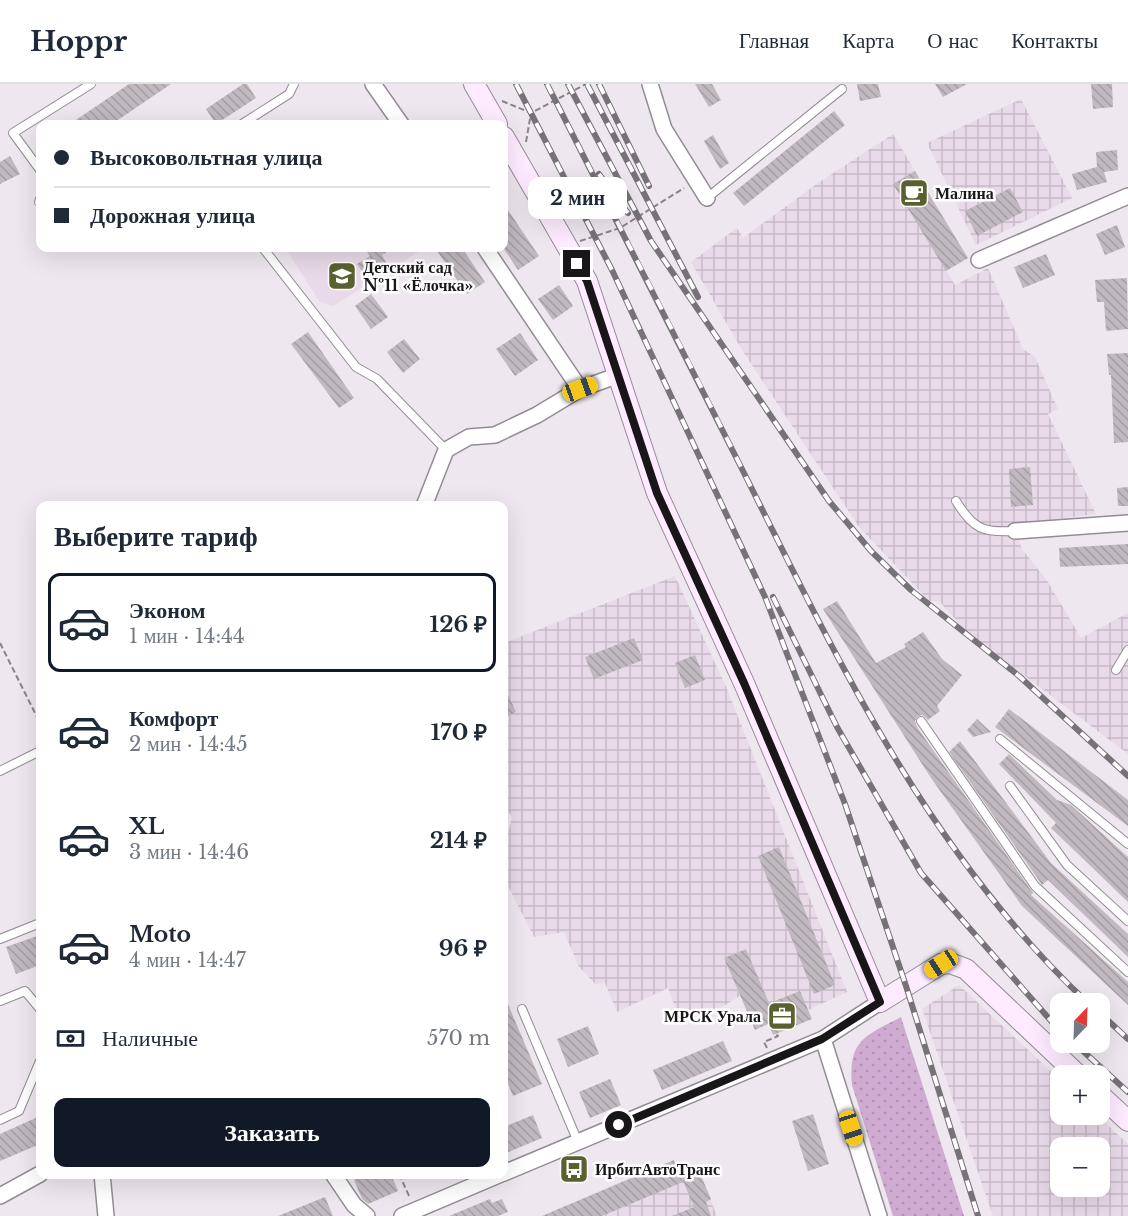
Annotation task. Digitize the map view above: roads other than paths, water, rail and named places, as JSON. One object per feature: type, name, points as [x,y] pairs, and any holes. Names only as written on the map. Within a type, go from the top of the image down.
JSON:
[{"type":"street","points":[[373,84],[398,120]]},
{"type":"street","points":[[650,84],[664,129],[707,198]]},
{"type":"street","points":[[476,88],[495,120]]},
{"type":"street","points":[[508,144],[587,281],[616,376],[657,493],[744,683],[880,1002]]},
{"type":"street","points":[[979,260],[1128,196]]},
{"type":"street","points":[[488,252],[580,389]]},
{"type":"street","points":[[426,501],[446,450],[469,437],[495,435],[537,415],[580,389],[616,376]]},
{"type":"street","points":[[1015,531],[1128,523]]},
{"type":"street","points":[[508,1171],[822,1039],[941,964],[958,964],[966,969],[1067,1065]]},
{"type":"street","points":[[822,1039],[879,1216]]},
{"type":"street","points":[[1110,1104],[1128,1121]]},
{"type":"street","points":[[0,1196],[36,1176]]},
{"type":"street","points":[[102,1179],[106,1216]]},
{"type":"street","points":[[336,1179],[354,1205],[367,1216]]},
{"type":"street","points":[[402,1216],[490,1179]]},
{"type":"lane","points":[[36,165],[13,133],[92,84]]},
{"type":"lane","points":[[248,120],[290,94],[294,84]]},
{"type":"lane","points":[[707,198],[842,89]]},
{"type":"lane","points":[[266,252],[356,367],[377,379],[446,450]]},
{"type":"lane","points":[[956,501],[968,521],[977,527],[993,532],[1015,531]]},
{"type":"lane","points":[[1116,670],[1128,650]]},
{"type":"lane","points":[[921,721],[1035,886],[1128,972]]},
{"type":"lane","points":[[1000,739],[1128,844]]},
{"type":"lane","points":[[0,771],[36,753]]},
{"type":"lane","points":[[1010,786],[1067,865],[1128,921]]},
{"type":"lane","points":[[0,939],[36,925]]},
{"type":"lane","points":[[1,999],[24,991],[36,1004]]},
{"type":"lane","points":[[522,1009],[578,1142]]},
{"type":"lane","points":[[0,1120],[19,1111],[36,1070]]},
{"type":"railway","points":[[516,84],[612,270],[765,597],[845,804],[906,986],[978,1216]]},
{"type":"railway","points":[[547,84],[814,612],[891,752],[934,820],[981,885],[1032,946],[1078,993]]},
{"type":"railway","points":[[568,84],[651,241],[829,501],[871,551],[911,590],[1019,676],[1128,776]]},
{"type":"railway","points":[[587,84],[698,297]]},
{"type":"railway","points":[[599,84],[649,186]]},
{"type":"railway","points":[[599,174],[628,213]]},
{"type":"railway","points":[[773,597],[837,727],[921,873],[1050,1020]]},
{"type":"railway","points":[[1110,1022],[1128,1039]]},
{"type":"railway","points":[[1085,1053],[1128,1092]]},
{"type":"place","name":"Малина","points":[[914,193]]},
{"type":"place","name":"Детский сад №11 «Ёлочка»","points":[[342,276]]},
{"type":"place","name":"МРСК Урала","points":[[782,1016]]},
{"type":"place","name":"ИрбитАвтоТранс","points":[[574,1169]]}]
